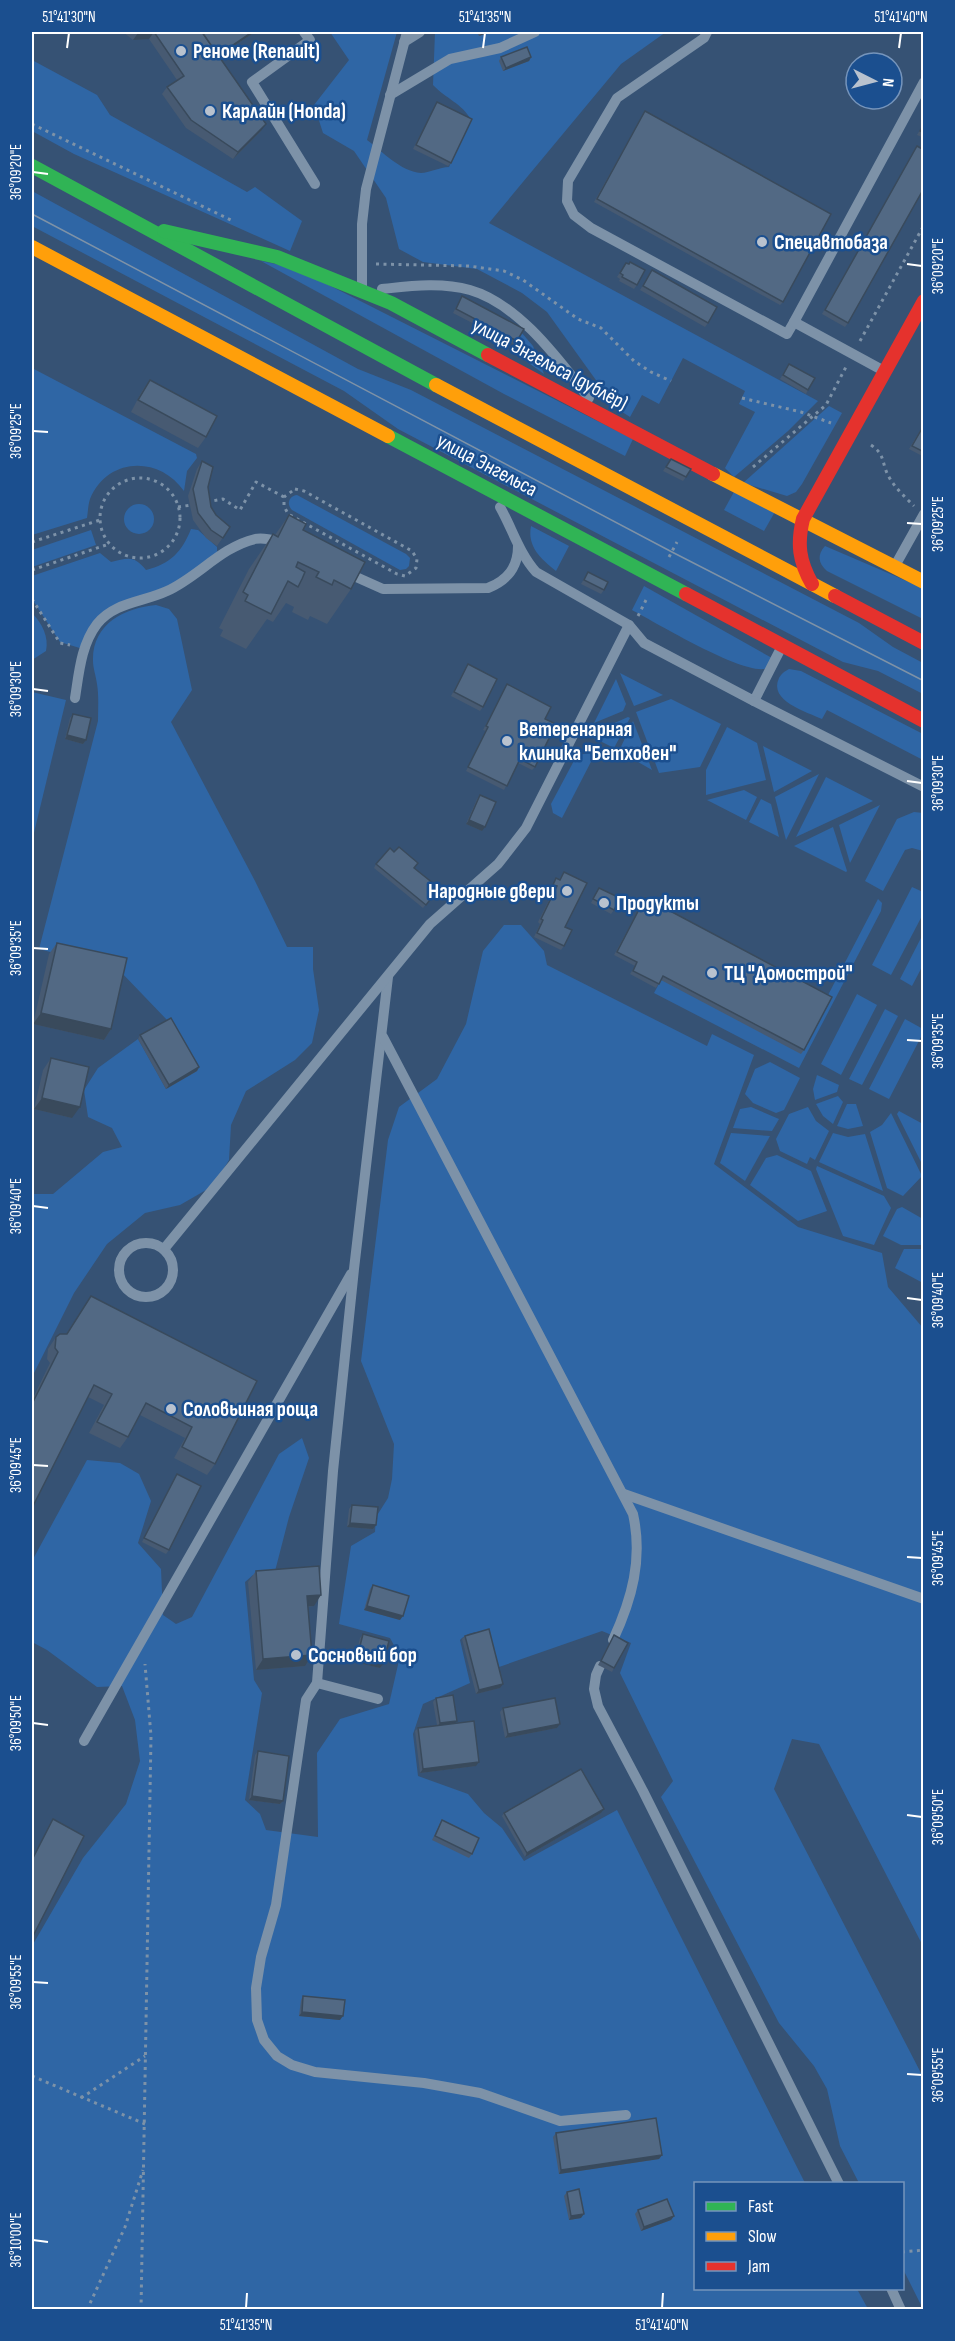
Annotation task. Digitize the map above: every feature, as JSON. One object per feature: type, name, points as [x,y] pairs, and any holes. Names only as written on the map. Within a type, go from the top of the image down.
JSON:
[{"type":"main road","points":[[32,166],[689,520],[924,643]]},
{"type":"main road","points":[[32,174],[72,188]]},
{"type":"main road","name":"улица Энгельса (дублёр)","points":[[141,225],[277,257],[391,303],[924,582]]},
{"type":"main road","name":"улица Энгельса","points":[[33,248],[924,721]]},
{"type":"main road","points":[[812,584],[801,566],[797,551],[802,519],[924,301]]},
{"type":"lane","points":[[304,32],[310,40],[252,82],[315,184]]},
{"type":"lane","points":[[420,32],[405,37],[366,189],[362,224],[363,292],[440,285],[471,290],[493,301],[521,320],[550,349],[605,417]]},
{"type":"lane","points":[[390,95],[450,59],[500,48],[535,32]]},
{"type":"lane","points":[[707,32],[704,38],[617,98],[568,181],[567,201],[574,215],[591,228],[788,334],[924,82]]},
{"type":"lane","points":[[794,322],[885,371]]},
{"type":"lane","points":[[491,491],[527,562],[548,580],[630,627],[644,643],[924,788]]},
{"type":"lane","points":[[894,567],[923,514]]},
{"type":"lane","points":[[75,698],[84,649],[90,635],[105,616],[116,609],[169,591],[235,546],[255,539],[269,539],[293,546]]},
{"type":"lane","points":[[330,564],[383,589],[488,588],[499,584],[514,568],[518,546]]},
{"type":"lane","points":[[164,1249],[430,924],[498,864],[526,828],[630,627]]},
{"type":"lane","points":[[754,700],[782,647]]},
{"type":"lane","points":[[388,977],[333,1471],[317,1683],[306,1700],[276,1905],[261,1956],[256,1988],[257,2020],[264,2040],[277,2056],[292,2065],[315,2072],[424,2083],[480,2093],[560,2121],[626,2115]]},
{"type":"lane","points":[[382,1036],[633,1514],[638,1553],[633,1590],[625,1616],[613,1640]]},
{"type":"lane","points":[[151,1243],[164,1249],[171,1258],[173,1272],[168,1286],[156,1295],[148,1297],[133,1293],[123,1284],[119,1269],[127,1250],[139,1244],[151,1243]]},
{"type":"lane","points":[[84,1741],[354,1269]]},
{"type":"lane","points":[[624,1494],[924,1599]]},
{"type":"lane","points":[[600,1666],[594,1689],[598,1706],[654,1812],[838,2182]]},
{"type":"lane","points":[[317,1683],[378,1699]]},
{"type":"lane","points":[[891,2290],[901,2310]]},
{"type":"path","points":[[32,124],[241,225]]},
{"type":"path","points":[[362,263],[469,266],[504,271],[523,280],[578,319],[601,328],[634,361],[671,381]]},
{"type":"path","points":[[742,398],[801,412],[838,426]]},
{"type":"path","points":[[867,442],[882,455],[886,473],[895,488],[923,514]]},
{"type":"path","points":[[140,478],[153,480],[173,495],[180,519],[177,532],[162,552],[150,557],[138,558],[125,556],[110,544],[101,529],[100,520],[102,504],[108,493],[117,485],[140,478]]},
{"type":"path","points":[[178,507],[223,499],[240,510],[256,482],[284,497]]},
{"type":"path","points":[[295,489],[304,491],[412,551],[417,559],[416,568],[405,576],[397,574],[288,514],[284,506],[284,497],[295,489]]},
{"type":"path","points":[[32,542],[100,520]]},
{"type":"path","points":[[630,627],[689,520]]},
{"type":"path","points":[[32,570],[110,544]]},
{"type":"path","points":[[32,599],[60,642],[76,647]]},
{"type":"path","points":[[141,2310],[151,1736],[142,1639]]},
{"type":"path","points":[[81,2098],[146,2056]]},
{"type":"path","points":[[32,2076],[145,2124]]},
{"type":"path","points":[[87,2310],[125,2227],[144,2165]]},
{"type":"path","points":[[904,2252],[924,2250]]},
{"type":"shaded area","points":[[330,32],[397,32],[367,140],[399,165],[421,173],[449,167],[471,120],[459,105],[433,85],[435,32],[666,32],[621,64],[489,223],[818,401],[788,431],[734,477],[725,468],[755,412],[739,404],[745,391],[683,358],[659,404],[642,395],[630,417],[616,408],[547,312],[522,293],[477,269],[423,262],[399,249],[386,198],[354,151],[323,133],[314,105],[349,60]]},
{"type":"shaded area","points":[[32,60],[97,95],[110,115],[247,192],[255,187],[302,221],[290,251],[74,154],[32,131]]},
{"type":"shaded area","points":[[32,191],[358,369],[411,390],[859,623],[893,647],[923,663],[923,694],[878,671],[843,662],[398,429],[344,391],[32,226]]},
{"type":"shaded area","points":[[261,261],[295,268],[633,439],[625,456],[504,394]]},
{"type":"shaded area","points":[[521,332],[533,346],[544,374],[512,351]]},
{"type":"shaded area","points":[[32,368],[196,454],[197,458],[187,471],[184,491],[173,479],[161,471],[134,466],[121,469],[108,475],[98,485],[90,499],[87,518],[32,535]]},
{"type":"shaded area","points":[[829,406],[842,413],[796,492],[787,496],[743,483]]},
{"type":"shaded area","points":[[735,490],[776,510],[764,531],[724,510]]},
{"type":"shaded area","points":[[297,495],[406,554],[410,558],[409,566],[400,570],[292,510],[289,501]]},
{"type":"shaded area","points":[[139,504],[150,508],[154,519],[150,530],[139,534],[128,530],[124,519],[128,508]]},
{"type":"shaded area","points":[[531,526],[569,546],[556,571],[536,552],[531,540]]},
{"type":"shaded area","points":[[191,529],[198,530],[217,547],[217,557],[185,582],[116,608],[83,649],[60,642],[32,599],[32,576],[100,553],[111,562],[134,560],[146,570],[174,556],[184,544]]},
{"type":"shaded area","points":[[91,530],[96,545],[32,567],[32,550]]},
{"type":"shaded area","points":[[825,546],[923,588],[923,619],[827,571],[820,559]]},
{"type":"shaded area","points":[[644,586],[772,658],[768,668],[757,669],[722,657],[632,610]]},
{"type":"shaded area","points":[[156,605],[169,609],[177,619],[192,690],[171,722],[255,881],[287,947],[313,947],[313,969],[319,1010],[312,1043],[295,1060],[246,1091],[231,1125],[229,1160],[213,1186],[180,1205],[145,1213],[107,1244],[74,1293],[32,1377],[32,1194],[53,1194],[103,1152],[122,1147],[112,1128],[88,1117],[84,1090],[98,1068],[138,1039],[166,1089],[168,1021],[119,970],[39,949],[98,721],[98,689],[93,664],[94,648],[98,637],[112,620],[133,610]]},
{"type":"shaded area","points":[[32,613],[44,630],[47,646],[46,651],[32,660]]},
{"type":"shaded area","points":[[789,669],[801,671],[923,734],[923,760],[827,710],[822,719],[791,704],[779,693],[777,686],[780,676]]},
{"type":"shaded area","points":[[620,673],[663,695],[634,706]]},
{"type":"shaded area","points":[[616,679],[626,704],[623,711],[594,723]]},
{"type":"shaded area","points":[[32,692],[66,700],[32,841]]},
{"type":"shaded area","points":[[671,699],[721,724],[700,767],[659,773],[636,712]]},
{"type":"shaded area","points":[[630,718],[614,748],[588,735]]},
{"type":"shaded area","points":[[633,721],[652,770],[619,751]]},
{"type":"shaded area","points":[[727,727],[757,743],[766,780],[706,795],[706,770]]},
{"type":"shaded area","points":[[763,746],[812,771],[774,792]]},
{"type":"shaded area","points":[[596,752],[562,818],[553,813],[551,804],[577,755]]},
{"type":"shaded area","points":[[819,774],[786,840],[775,797]]},
{"type":"shaded area","points":[[826,777],[873,801],[796,837]]},
{"type":"shaded area","points":[[744,790],[757,797],[746,820],[707,800]]},
{"type":"shaded area","points":[[761,799],[771,804],[779,837],[749,822]]},
{"type":"shaded area","points":[[880,805],[850,863],[839,825]]},
{"type":"shaded area","points":[[914,812],[923,813],[923,851],[912,848],[905,850],[883,891],[865,881],[897,819]]},
{"type":"shaded area","points":[[833,827],[847,871],[846,872],[794,846]]},
{"type":"shaded area","points":[[912,887],[923,892],[923,914],[891,975],[872,965]]},
{"type":"shaded area","points":[[878,899],[882,903],[881,911],[799,1068],[654,993],[661,980],[826,999]]},
{"type":"shaded area","points":[[504,925],[521,925],[544,951],[547,965],[707,1046],[712,1034],[754,1055],[714,1164],[798,1227],[882,1253],[888,1287],[923,1328],[923,1946],[819,1744],[792,1739],[774,1789],[923,2077],[923,2309],[904,2271],[904,2182],[858,2182],[840,2146],[827,2089],[814,2066],[779,2023],[661,1797],[673,1781],[620,1673],[631,1643],[602,1631],[499,1667],[489,1633],[473,1632],[463,1637],[460,1640],[470,1683],[423,1704],[413,1734],[418,1776],[468,1794],[484,1813],[502,1828],[524,1861],[617,1810],[804,2182],[694,2182],[694,2290],[858,2290],[868,2309],[32,2309],[32,1946],[83,1858],[126,1804],[140,1761],[135,1720],[122,1686],[97,1687],[47,1650],[32,1642],[32,1561],[87,1460],[120,1463],[139,1474],[151,1501],[138,1543],[161,1569],[163,1615],[176,1624],[192,1617],[279,1454],[302,1438],[309,1458],[289,1517],[274,1575],[253,1575],[245,1582],[254,1680],[262,1693],[245,1800],[260,1814],[266,1830],[318,1837],[317,1753],[340,1719],[389,1704],[400,1656],[390,1638],[339,1624],[351,1546],[375,1532],[376,1517],[388,1498],[392,1479],[394,1444],[361,1361],[388,1140],[399,1107],[437,1079],[466,1024],[483,951]]},
{"type":"shaded area","points":[[923,934],[923,965],[912,986],[900,979]]},
{"type":"shaded area","points":[[857,994],[877,1005],[841,1075],[821,1064]]},
{"type":"shaded area","points":[[885,1009],[898,1016],[862,1085],[849,1079]]},
{"type":"shaded area","points":[[905,1019],[923,1029],[923,1033],[889,1099],[869,1089]]},
{"type":"shaded area","points":[[770,1062],[800,1078],[784,1110],[776,1113],[753,1103],[745,1094],[755,1069]]},
{"type":"shaded area","points":[[817,1075],[839,1085],[837,1092],[815,1100],[813,1089]]},
{"type":"shaded area","points":[[838,1096],[843,1102],[833,1124],[823,1116],[816,1104]]},
{"type":"shaded area","points":[[847,1104],[856,1104],[863,1126],[848,1129],[837,1126]]},
{"type":"shaded area","points":[[751,1107],[779,1119],[772,1131],[733,1128],[740,1109]]},
{"type":"shaded area","points":[[808,1107],[816,1121],[829,1131],[815,1160],[810,1157],[807,1164],[780,1151],[776,1139],[789,1114]]},
{"type":"shaded area","points":[[899,1111],[923,1124],[923,1166],[897,1114]]},
{"type":"shaded area","points":[[891,1113],[922,1176],[903,1196],[887,1188],[870,1132],[882,1125]]},
{"type":"shaded area","points":[[731,1133],[770,1136],[745,1181],[720,1163]]},
{"type":"shaded area","points":[[833,1133],[848,1137],[865,1134],[883,1191],[819,1162]]},
{"type":"shaded area","points":[[777,1155],[811,1171],[827,1211],[798,1221],[750,1185],[766,1158]]},
{"type":"shaded area","points":[[817,1166],[884,1196],[891,1208],[874,1245],[843,1236],[816,1169]]},
{"type":"shaded area","points":[[902,1207],[923,1219],[923,1245],[901,1245],[883,1236],[897,1209]]},
{"type":"shaded area","points":[[904,1249],[923,1249],[923,1283],[895,1268]]},
{"type":"building","name":"Карлайн (Honda)","points":[[154,32],[202,32],[266,124],[238,152],[191,120],[167,87],[184,76]]},
{"type":"building","points":[[202,32],[252,32],[218,55]]},
{"type":"building","points":[[527,47],[531,57],[506,68],[501,57]]},
{"type":"building","points":[[437,102],[472,119],[451,163],[416,145]]},
{"type":"building","points":[[645,111],[831,214],[783,302],[597,199]]},
{"type":"building","points":[[917,146],[924,150],[924,188],[848,323],[825,310]]},
{"type":"building","points":[[630,262],[645,270],[637,285],[622,277],[620,273],[626,263]]},
{"type":"building","points":[[652,270],[717,307],[708,323],[643,286]]},
{"type":"building","points":[[462,296],[524,329],[517,341],[456,309]]},
{"type":"building","points":[[789,364],[815,378],[808,390],[783,375]]},
{"type":"building","points":[[150,380],[217,416],[206,437],[138,400]]},
{"type":"building","points":[[924,425],[924,452],[912,446]]},
{"type":"building","points":[[671,459],[691,469],[686,477],[666,467]]},
{"type":"building","points":[[202,461],[213,467],[208,487],[211,507],[216,515],[230,527],[223,538],[211,530],[198,513],[193,489]]},
{"type":"building","points":[[289,515],[306,524],[303,530],[365,562],[351,589],[334,580],[332,585],[316,577],[319,572],[298,562],[296,567],[305,572],[298,587],[288,581],[271,614],[245,601],[248,595],[243,592],[273,534],[278,537]]},
{"type":"building","points":[[588,572],[608,582],[604,590],[584,580]]},
{"type":"building","points":[[468,664],[497,679],[483,707],[454,692]]},
{"type":"building","name":"Ветеренарная клиника \"Бетховен\"","points":[[507,684],[551,707],[545,719],[556,724],[535,767],[520,759],[507,786],[468,767]]},
{"type":"building","points":[[73,714],[91,718],[86,740],[67,735]]},
{"type":"building","points":[[480,795],[496,802],[485,827],[469,820]]},
{"type":"building","points":[[399,847],[418,863],[414,868],[439,888],[426,905],[376,864],[390,848],[394,852]]},
{"type":"building","points":[[564,872],[587,883],[565,927],[572,930],[564,946],[537,933],[543,920],[541,919],[557,886],[553,885],[556,878],[560,880]]},
{"type":"building","points":[[599,888],[620,898],[614,910],[593,899]]},
{"type":"building","name":"ТЦ \"Домострой\"","points":[[645,898],[665,909],[666,906],[674,910],[672,912],[832,997],[804,1050],[663,976],[659,984],[633,971],[637,962],[617,952]]},
{"type":"building","points":[[57,943],[127,958],[111,1029],[41,1013]]},
{"type":"building","points":[[171,1018],[199,1067],[169,1085],[140,1035]]},
{"type":"building","points":[[51,1058],[89,1067],[80,1107],[42,1098]]},
{"type":"building","name":"Соловьиная роща","points":[[91,1296],[257,1381],[215,1464],[182,1447],[192,1427],[146,1403],[128,1437],[97,1422],[112,1394],[94,1385],[32,1508],[32,1404],[58,1352],[55,1348],[56,1337],[60,1334],[67,1334]]},
{"type":"building","points":[[177,1474],[201,1486],[169,1550],[144,1538]]},
{"type":"building","points":[[352,1505],[378,1507],[376,1525],[350,1523]]},
{"type":"building","points":[[319,1566],[321,1595],[307,1596],[312,1655],[263,1659],[256,1571]]},
{"type":"building","points":[[373,1585],[409,1596],[403,1616],[367,1606]]},
{"type":"building","points":[[489,1629],[503,1684],[479,1690],[465,1636]]},
{"type":"building","points":[[363,1634],[389,1641],[383,1664],[357,1658]]},
{"type":"building","points":[[614,1635],[628,1643],[614,1668],[601,1661]]},
{"type":"building","points":[[453,1695],[457,1721],[440,1723],[436,1698]]},
{"type":"building","points":[[555,1698],[560,1724],[508,1734],[503,1708]]},
{"type":"building","points":[[474,1721],[479,1762],[423,1769],[418,1728]]},
{"type":"building","points":[[258,1751],[289,1756],[283,1801],[252,1796]]},
{"type":"building","points":[[581,1769],[604,1809],[527,1853],[504,1813]]},
{"type":"building","points":[[53,1819],[84,1836],[32,1938],[32,1860]]},
{"type":"building","points":[[442,1820],[479,1838],[472,1854],[435,1836]]},
{"type":"building","points":[[303,1996],[345,2000],[343,2016],[302,2012]]},
{"type":"building","points":[[656,2118],[662,2155],[561,2170],[556,2133]]},
{"type":"building","points":[[579,2189],[584,2214],[571,2216],[567,2192]]},
{"type":"building","points":[[667,2199],[674,2216],[644,2227],[638,2210]]},
{"type":"tram line","points":[[32,214],[672,552],[924,681]]},
{"type":"traffic: fast","points":[[32,166],[436,385]]},
{"type":"traffic: fast","points":[[164,231],[277,257],[391,303],[488,355]]},
{"type":"traffic: fast","points":[[388,436],[686,594]]},
{"type":"traffic: slow","points":[[32,247],[388,436]]},
{"type":"traffic: slow","points":[[436,385],[835,596]]},
{"type":"traffic: slow","points":[[713,474],[924,582]]},
{"type":"traffic: jam","points":[[812,584],[804,568],[800,552],[803,519],[924,301]]},
{"type":"traffic: jam","points":[[488,355],[713,474]]},
{"type":"traffic: jam","points":[[686,594],[924,721]]},
{"type":"traffic: jam","points":[[835,596],[924,643]]},
{"type":"place","name":"Реноме (Renault)","points":[[181,51]]},
{"type":"place","name":"Карлайн (Honda)","points":[[210,111]]},
{"type":"place","name":"Спецавтобаза","points":[[762,242]]},
{"type":"place","name":"Ветеренарная клиника \"Бетховен\"","points":[[507,741]]},
{"type":"place","name":"Народные двери","points":[[567,891]]},
{"type":"place","name":"Продукты","points":[[604,903]]},
{"type":"place","name":"ТЦ \"Домострой\"","points":[[712,973]]},
{"type":"place","name":"Соловьиная роща","points":[[171,1409]]},
{"type":"place","name":"Сосновый бор","points":[[296,1655]]}]
